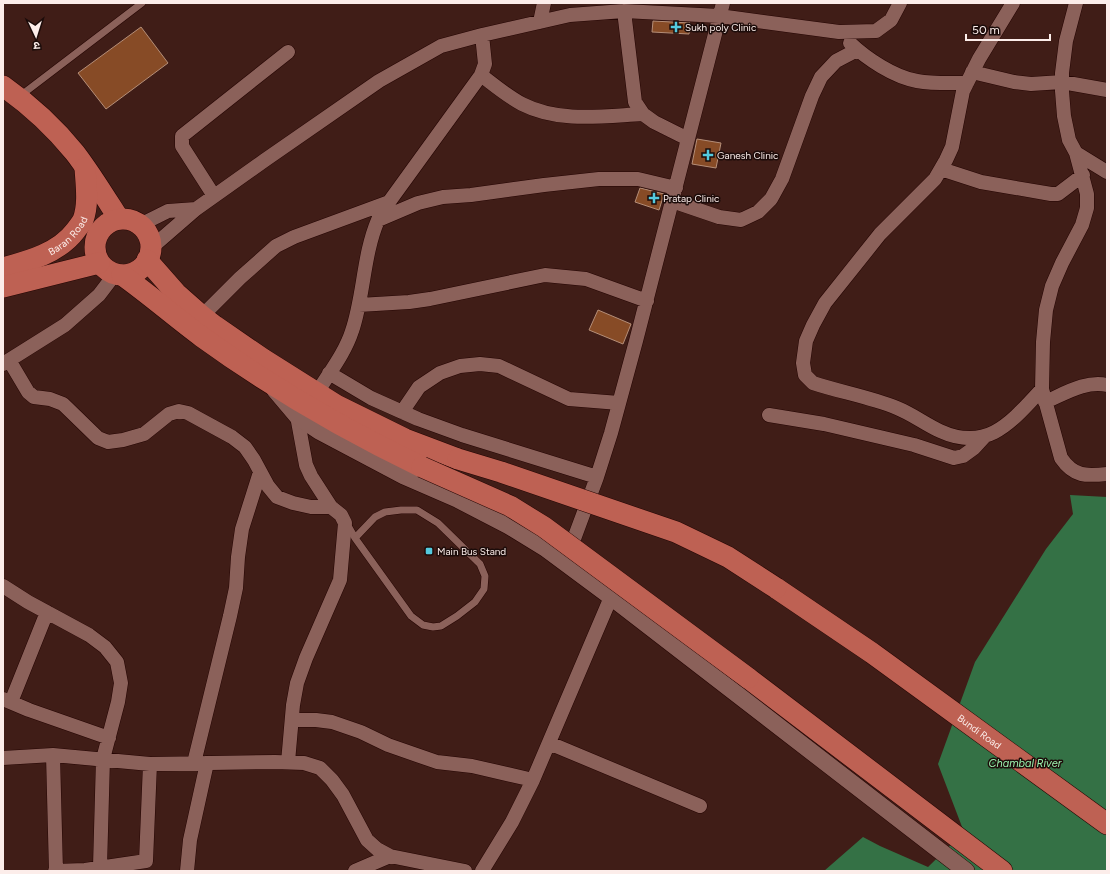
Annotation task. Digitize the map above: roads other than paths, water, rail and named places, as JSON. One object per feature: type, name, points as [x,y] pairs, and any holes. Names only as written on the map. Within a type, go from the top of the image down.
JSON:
[{"type":"main road","points":[[11,92],[54,130],[75,154],[119,219]]},
{"type":"main road","name":"Baran Road","points":[[3,268],[30,260],[51,251],[70,237],[82,221],[86,204],[85,168]]},
{"type":"main road","points":[[3,287],[112,271],[130,274],[137,271],[143,266],[149,254],[149,239],[146,231],[140,225],[130,220],[119,219],[108,223],[100,230],[96,238],[95,252],[112,271],[267,382],[389,451],[510,506],[544,527],[778,700],[1002,871]]},
{"type":"main road","name":"Bundi Road","points":[[149,254],[176,293],[202,316],[257,355],[336,405],[405,439],[458,459],[501,472],[676,532],[728,557],[872,653],[1107,824]]},
{"type":"street","points":[[540,22],[544,3]]},
{"type":"street","points":[[565,563],[597,477],[619,403],[647,301],[723,3]]},
{"type":"street","points":[[149,254],[196,209],[214,196],[379,81],[441,46],[482,34],[608,8],[624,11],[719,16],[839,32],[876,31],[891,20],[900,3]]},
{"type":"street","points":[[1076,3],[1066,41],[1062,82],[1064,116],[1069,140],[1076,153],[1083,175],[1087,194],[1087,208],[1082,225],[1054,280],[1046,310],[1043,342],[1044,396],[1061,458],[1067,467],[1080,474],[1107,474]]},
{"type":"street","points":[[1012,4],[963,91],[957,115],[952,147],[941,169],[935,179],[925,190],[880,234],[825,303],[806,341],[803,363],[805,375],[812,383],[882,402],[901,410],[941,432],[959,438],[985,436],[994,433],[1009,424],[1044,396],[1072,390],[1086,385],[1107,385]]},
{"type":"street","points":[[624,11],[635,102],[643,114],[654,122],[688,139]]},
{"type":"street","points":[[839,32],[857,50],[870,60],[900,76],[916,81],[940,84],[970,77],[1031,84],[1062,82],[1107,90]]},
{"type":"street","points":[[316,393],[344,348],[351,333],[359,305],[371,243],[378,220],[389,202],[481,76],[486,64],[482,34]]},
{"type":"street","points":[[378,220],[418,203],[443,197],[471,195],[599,179],[638,179],[674,194],[719,216],[741,220],[758,212],[771,199],[782,179],[812,96],[821,77],[836,61],[857,50]]},
{"type":"street","points":[[214,196],[182,146],[182,136],[288,52]]},
{"type":"street","points":[[481,76],[522,104],[549,114],[582,117],[643,114]]},
{"type":"street","points":[[1076,153],[1107,172]]},
{"type":"street","points":[[941,169],[981,182],[1051,194],[1058,194],[1083,175]]},
{"type":"street","points":[[202,316],[240,278],[276,246],[294,237],[389,202]]},
{"type":"street","points":[[140,225],[168,211],[196,209]]},
{"type":"street","points":[[112,271],[99,295],[65,325],[6,362],[28,392],[34,397],[50,399],[63,404],[98,438],[108,442],[123,440],[144,434],[169,414],[179,411],[188,413],[232,437],[245,448],[254,460],[268,486],[277,497],[293,504],[311,507],[332,507]]},
{"type":"street","points":[[359,305],[409,302],[430,299],[545,275],[586,279],[647,301]]},
{"type":"street","points":[[402,412],[419,387],[440,373],[460,366],[480,364],[499,366],[570,399],[619,403]]},
{"type":"street","points":[[329,373],[371,398],[418,419],[462,435],[597,477]]},
{"type":"street","points":[[267,382],[297,416],[319,431],[398,472],[457,499],[509,526],[565,563],[612,597],[966,871]]},
{"type":"street","points":[[769,415],[824,424],[914,445],[954,458],[963,456],[974,448],[985,436]]},
{"type":"street","points":[[288,762],[297,683],[306,658],[340,580],[346,523],[344,518],[332,507],[319,490],[308,470],[297,416]]},
{"type":"street","points":[[187,871],[200,763],[236,588],[242,529],[260,472]]},
{"type":"street","points":[[3,586],[89,635],[105,647],[117,662],[121,683],[118,702],[103,759],[100,867]]},
{"type":"street","points":[[482,871],[512,822],[533,780],[612,597]]},
{"type":"street","points":[[47,612],[7,701],[109,738]]},
{"type":"street","points":[[292,720],[332,722],[361,732],[394,748],[437,762],[472,766],[533,780]]},
{"type":"street","points":[[549,744],[700,806]]},
{"type":"street","points":[[53,755],[56,871],[85,870],[146,861],[150,764]]},
{"type":"street","points":[[3,758],[53,755],[150,764],[304,763],[320,768],[332,780],[343,795],[367,840],[377,849],[390,856],[465,871]]},
{"type":"street","points":[[355,871],[390,856]]},
{"type":"lane","points":[[11,92],[142,3]]},
{"type":"lane","points":[[346,523],[355,538],[412,616],[423,625],[433,627],[441,626],[475,602],[484,589],[485,576],[480,564],[438,523],[417,510],[385,512],[375,518],[355,538]]},
{"type":"water","name":"Chambal River","points":[[1070,495],[1107,497],[1107,871],[824,871],[863,837],[928,867],[964,832],[938,764],[975,662],[1046,549],[1073,514]]},
{"type":"place","name":"Sukh poly Clinic","points":[[676,27]]},
{"type":"place","name":"Ganesh Clinic","points":[[708,155]]},
{"type":"place","name":"Pratap Clinic","points":[[654,198]]},
{"type":"place","name":"Main Bus Stand","points":[[429,551]]}]
